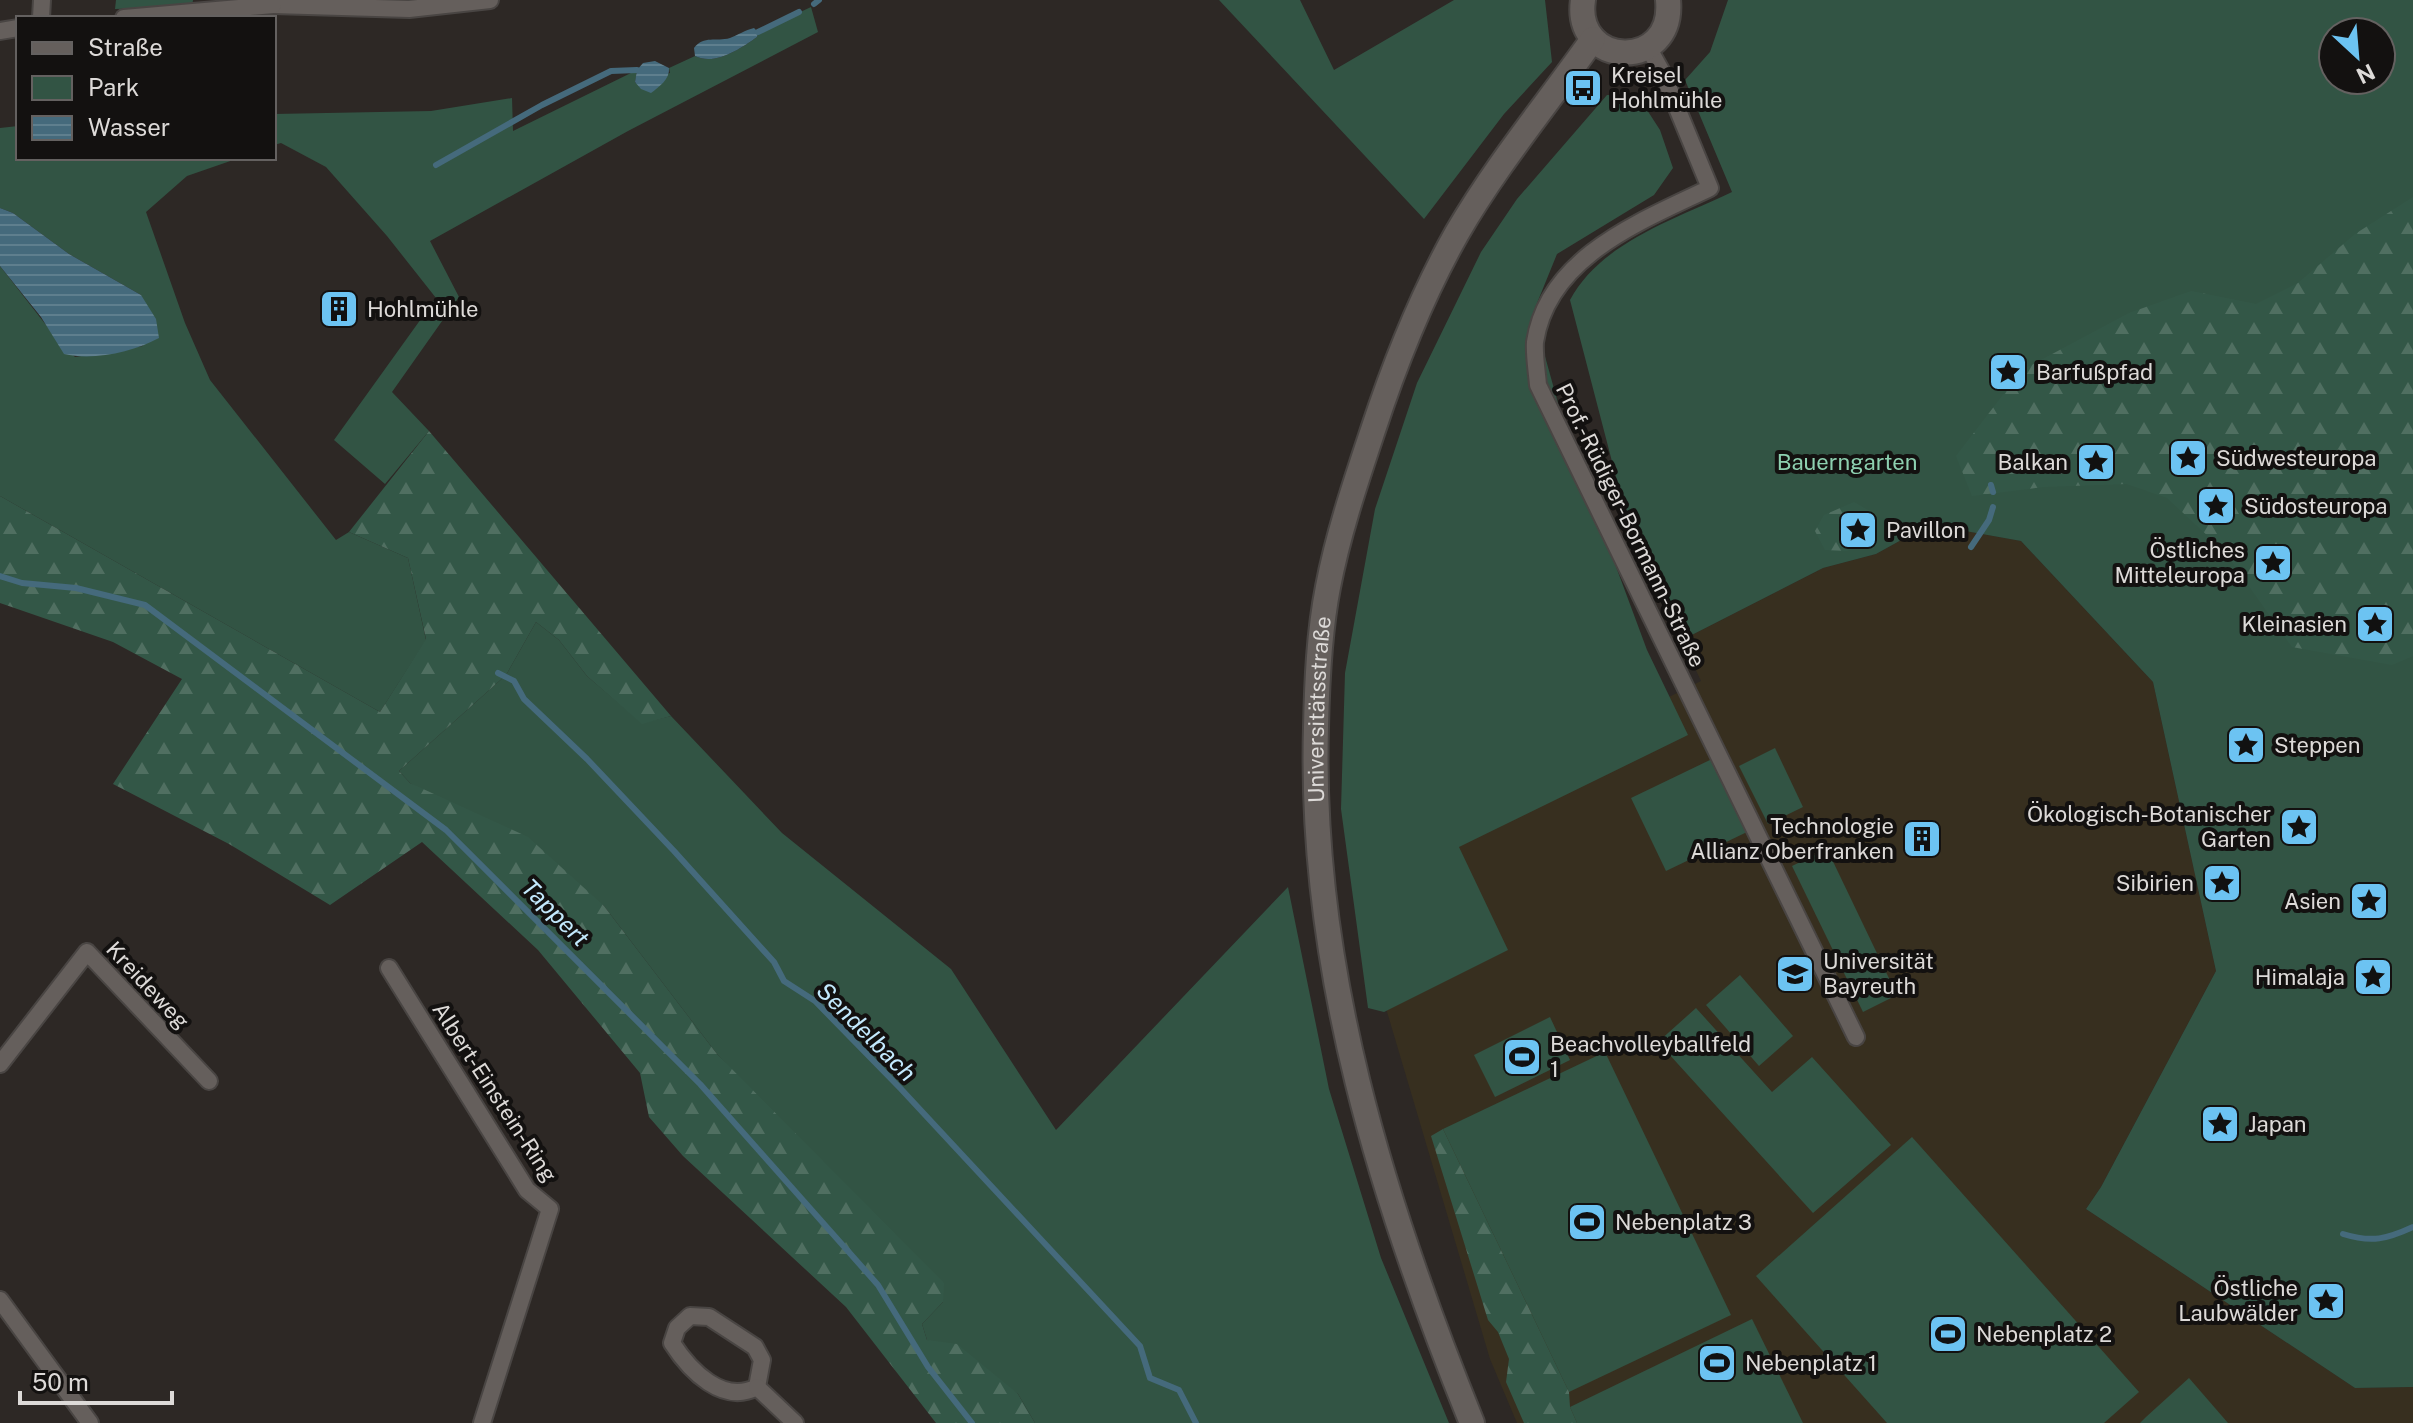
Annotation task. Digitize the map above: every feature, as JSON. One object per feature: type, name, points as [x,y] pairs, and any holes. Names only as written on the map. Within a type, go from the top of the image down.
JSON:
[{"type":"main road","points":[[1583,0],[1582,15],[1593,39],[1602,47],[1625,54],[1648,47],[1658,39],[1669,15],[1668,0]]},
{"type":"main road","name":"Universitätsstraße","points":[[1472,1423],[1405,1245],[1354,1075],[1326,930],[1314,792],[1318,677],[1328,588],[1353,488],[1396,361],[1456,236],[1500,164],[1593,39]]},
{"type":"street","points":[[153,16],[273,3],[409,9],[490,0]]},
{"type":"street","name":"Prof.-Rüdiger-Bormann-Straße","points":[[1648,47],[1663,74],[1710,188],[1643,220],[1588,254],[1565,276],[1545,311],[1535,343],[1538,385],[1856,1037]]},
{"type":"street","name":"Kreideweg","points":[[0,1064],[87,952],[209,1081]]},
{"type":"street","name":"Albert-Einstein-Ring","points":[[389,968],[527,1190],[550,1209],[482,1423]]},
{"type":"street","points":[[0,1300],[90,1423]]},
{"type":"street","points":[[690,1316],[709,1317],[755,1347],[762,1360],[757,1387],[743,1394],[726,1391],[706,1379],[684,1362],[672,1343],[677,1328],[690,1316]]},
{"type":"street","points":[[757,1387],[795,1423]]},
{"type":"shaded area","name":"Universität Bayreuth","points":[[1923,528],[1954,529],[2021,541],[2153,682],[2216,971],[2101,1187],[2086,1209],[2355,1388],[2413,1387],[2413,1423],[1517,1423],[1490,1359],[1377,978],[1352,855],[1701,681],[1682,640],[1823,568],[1876,554]]},
{"type":"green space","points":[[116,0],[193,0],[192,7],[115,9]]},
{"type":"green space","points":[[1219,0],[1300,0],[1334,70],[1454,0],[1545,0],[1552,62],[1504,114],[1424,219]]},
{"type":"green space","name":"Ökologisch-Botanischer Garten","points":[[1728,0],[2413,0],[2413,1387],[2355,1388],[2086,1209],[2101,1187],[2216,971],[2153,682],[2021,541],[1954,529],[1923,528],[1876,554],[1823,568],[1682,640],[1640,554],[1644,548],[1622,500],[1570,300],[1584,280],[1620,247],[1732,192],[1685,80],[1710,52]]},
{"type":"green space","points":[[811,7],[818,32],[628,131],[430,241],[459,297],[392,392],[429,431],[385,484],[334,440],[436,298],[326,167],[281,143],[276,144],[276,114],[431,111],[512,98],[513,131],[637,70],[635,83],[670,73],[669,68],[695,56],[711,59],[727,55],[757,37],[758,32]]},
{"type":"green space","points":[[1607,95],[1638,96],[1660,130],[1673,168],[1654,195],[1557,254],[1533,313],[1566,432],[1647,650],[1688,735],[1459,847],[1508,950],[1384,1012],[1368,1008],[1341,809],[1345,673],[1375,509],[1417,383],[1481,252],[1517,199]]},
{"type":"green space","points":[[16,126],[16,160],[233,160],[187,176],[146,212],[185,323],[210,380],[336,540],[349,532],[408,558],[426,640],[380,712],[0,496],[0,266],[75,357],[143,346],[141,295],[69,254],[13,213],[0,208],[0,128]]},
{"type":"green space","points":[[2413,197],[2413,656],[2392,665],[2292,647],[2224,551],[2167,498],[2127,484],[2043,487],[1972,496],[1956,456],[2022,370],[2129,313],[2191,291],[2256,304],[2298,283],[2355,234]]},
{"type":"green space","points":[[429,431],[671,716],[642,724],[587,676],[559,640],[536,622],[506,675],[399,771],[410,783],[528,837],[604,906],[717,1054],[944,1283],[943,1302],[922,1324],[927,1340],[957,1344],[1018,1394],[1035,1423],[936,1423],[846,1307],[683,1156],[649,1117],[640,1073],[538,950],[422,842],[330,905],[229,844],[113,784],[182,679],[113,642],[0,603],[0,496],[380,712],[426,639],[408,558],[349,532]]},
{"type":"green space","points":[[1854,502],[1873,513],[1872,538],[1847,551],[1825,550],[1815,531],[1824,515]]},
{"type":"green space","points":[[536,622],[559,640],[587,676],[642,723],[671,716],[782,833],[951,969],[1056,1130],[1288,887],[1329,1089],[1381,1258],[1449,1423],[1035,1423],[1018,1394],[927,1340],[922,1324],[943,1302],[717,1054],[604,906],[410,783],[399,771],[506,675]]},
{"type":"green space","points":[[1775,748],[1803,807],[1768,824],[1739,766]]},
{"type":"green space","points":[[1712,759],[1747,832],[1666,871],[1631,798]]},
{"type":"green space","points":[[1827,849],[1897,995],[1863,1012],[1792,866]]},
{"type":"green space","points":[[1740,975],[1793,1036],[1759,1066],[1706,1005]]},
{"type":"green space","points":[[1696,1008],[1772,1092],[1812,1057],[1891,1145],[1813,1213],[1658,1042]]},
{"type":"green space","name":"Beachvolleyballfeld 1","points":[[1550,1017],[1570,1060],[1495,1097],[1474,1055]]},
{"type":"green space","name":"Nebenplatz 3","points":[[1605,1052],[1731,1315],[1569,1392],[1443,1129]]},
{"type":"green space","points":[[1443,1129],[1569,1392],[1570,1407],[1577,1423],[1524,1423],[1506,1382],[1509,1359],[1498,1332],[1488,1320],[1431,1136]]},
{"type":"green space","name":"Nebenplatz 2","points":[[1912,1137],[2139,1392],[2104,1423],[1887,1423],[1756,1276]]},
{"type":"green space","name":"Nebenplatz 1","points":[[1752,1319],[1803,1423],[1577,1423],[1570,1407]]},
{"type":"green space","points":[[2189,1378],[2228,1423],[2140,1423],[2146,1417]]},
{"type":"water","points":[[754,28],[758,32],[757,37],[727,55],[711,59],[695,56],[694,48],[702,42],[730,38]]},
{"type":"water","points":[[655,61],[669,68],[669,72],[651,93],[635,82],[637,70],[643,63]]},
{"type":"water","points":[[0,208],[13,213],[69,254],[141,295],[156,319],[159,338],[113,354],[64,354],[41,317],[0,266]]},
{"type":"waterway","points":[[814,4],[819,0]]},
{"type":"waterway","points":[[758,32],[799,12]]},
{"type":"waterway","points":[[436,165],[542,105],[611,71],[637,70]]},
{"type":"waterway","points":[[1991,485],[1993,492]]},
{"type":"waterway","points":[[1971,547],[1989,520],[1993,507]]},
{"type":"waterway","name":"Tappert","points":[[0,576],[22,583],[76,588],[145,605],[446,830],[700,1084],[878,1285],[928,1367],[972,1423]]},
{"type":"waterway","name":"Sendelbach","points":[[498,673],[514,681],[524,699],[587,759],[674,851],[774,962],[784,981],[815,1001],[901,1089],[1140,1346],[1150,1378],[1179,1390],[1196,1423]]},
{"type":"waterway","points":[[2343,1234],[2379,1238],[2413,1227]]},
{"type":"place","name":"Kreisel Hohlmühle","points":[[1583,88]]},
{"type":"place","name":"Hohlmühle","points":[[339,309]]},
{"type":"place","name":"Barfußpfad","points":[[2008,372]]},
{"type":"place","name":"Südwesteuropa","points":[[2188,458]]},
{"type":"place","name":"Balkan","points":[[2096,462]]},
{"type":"place","name":"Südosteuropa","points":[[2216,506]]},
{"type":"place","name":"Pavillon","points":[[1858,530]]},
{"type":"place","name":"Östliches Mitteleuropa","points":[[2273,563]]},
{"type":"place","name":"Kleinasien","points":[[2375,624]]},
{"type":"place","name":"Steppen","points":[[2246,745]]},
{"type":"place","name":"Ökologisch-Botanischer Garten","points":[[2299,827]]},
{"type":"place","name":"Technologie Allianz Oberfranken","points":[[1922,839]]},
{"type":"place","name":"Sibirien","points":[[2222,883]]},
{"type":"place","name":"Asien","points":[[2369,901]]},
{"type":"place","name":"Universität Bayreuth","points":[[1795,974]]},
{"type":"place","name":"Himalaja","points":[[2373,977]]},
{"type":"place","name":"Beachvolleyballfeld 1","points":[[1522,1057]]},
{"type":"place","name":"Japan","points":[[2220,1124]]},
{"type":"place","name":"Nebenplatz 3","points":[[1587,1222]]},
{"type":"place","name":"Östliche Laubwälder","points":[[2326,1301]]},
{"type":"place","name":"Nebenplatz 2","points":[[1948,1334]]},
{"type":"place","name":"Nebenplatz 1","points":[[1717,1363]]},
{"type":"park label","name":"Bauerngarten","points":[[1847,462]]}]
